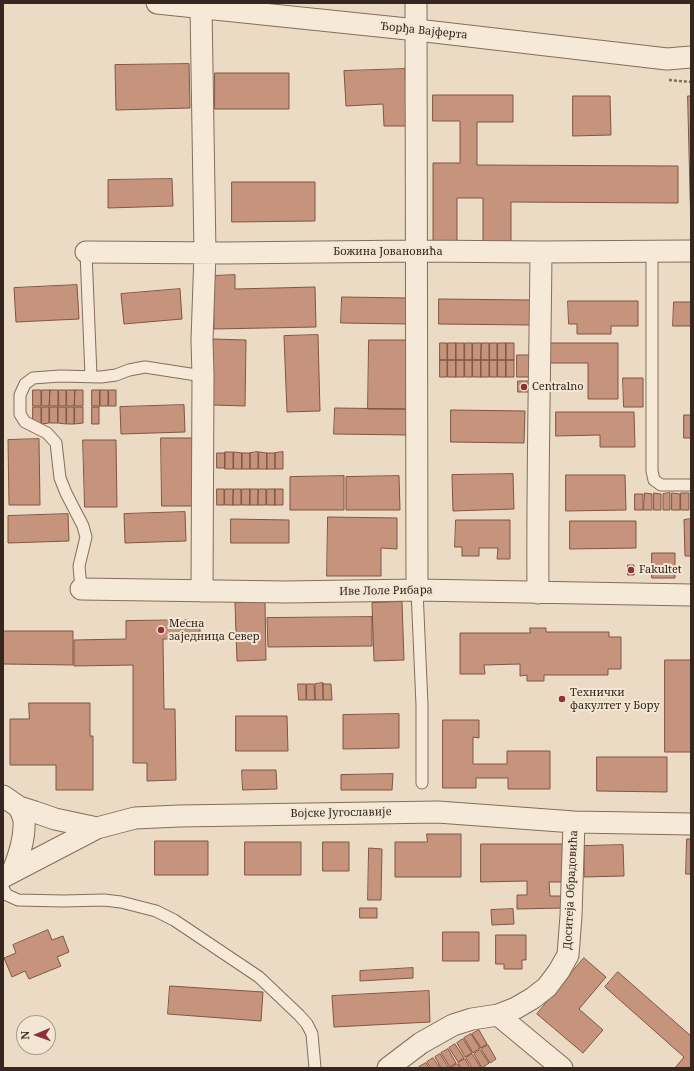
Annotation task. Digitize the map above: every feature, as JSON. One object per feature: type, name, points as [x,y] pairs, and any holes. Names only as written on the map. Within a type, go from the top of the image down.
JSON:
[{"type":"street","name":"Ђорђа Вајферта","points":[[157,3],[416,30],[668,59],[691,57]]},
{"type":"street","points":[[416,3],[417,590]]},
{"type":"street","points":[[201,8],[205,253],[202,340],[202,591]]},
{"type":"street","name":"Божина Јовановића","points":[[86,252],[691,251]]},
{"type":"street","points":[[538,593],[541,252]]},
{"type":"street","name":"Иве Лоле Рибара","points":[[80,589],[286,592],[417,590],[691,595]]},
{"type":"street","points":[[11,802],[55,819],[97,828]]},
{"type":"street","points":[[6,879],[20,853],[24,836],[24,820],[11,802]]},
{"type":"street","name":"Војске Југославије","points":[[6,879],[97,828],[135,818],[438,812],[574,822],[691,824]]},
{"type":"street","name":"Доситеја Обрадовића","points":[[388,1068],[421,1043],[454,1025],[472,1019],[498,1015],[516,1008],[533,998],[547,987],[559,971],[568,955],[572,916],[574,822]]},
{"type":"street","points":[[498,1015],[562,1068]]},
{"type":"lane","points":[[652,250],[652,471],[654,480],[661,485],[691,485]]},
{"type":"lane","points":[[86,252],[91,376]]},
{"type":"lane","points":[[80,589],[79,566],[86,537],[60,478],[56,443],[47,433],[25,422],[20,414],[20,395],[25,384],[33,378],[60,376],[101,377],[116,375],[128,370],[145,367],[203,376]]},
{"type":"lane","points":[[417,590],[422,705],[422,783]]},
{"type":"lane","points":[[6,879],[7,894],[18,900],[104,900],[121,902],[156,911],[174,920],[259,977],[299,1015],[307,1024],[312,1034],[315,1068]]},
{"type":"building","points":[[189,64],[190,108],[116,110],[115,65]]},
{"type":"building","points":[[405,69],[407,126],[384,126],[383,104],[346,106],[344,71]]},
{"type":"building","points":[[215,73],[289,73],[289,109],[215,109]]},
{"type":"building","points":[[433,95],[513,95],[513,122],[477,122],[477,165],[678,166],[678,203],[511,202],[511,243],[483,242],[483,198],[457,198],[457,241],[433,241],[433,163],[460,163],[460,121],[433,121]]},
{"type":"building","points":[[573,96],[610,96],[611,135],[573,136]]},
{"type":"building","points":[[688,96],[691,96],[691,231]]},
{"type":"building","points":[[172,179],[173,206],[108,208],[108,180]]},
{"type":"building","points":[[232,182],[315,182],[315,221],[232,222]]},
{"type":"building","points":[[235,275],[235,289],[315,287],[316,327],[214,329],[213,276]]},
{"type":"building","points":[[77,285],[79,319],[16,322],[14,288]]},
{"type":"building","points":[[180,289],[182,319],[124,324],[121,294]]},
{"type":"building","points":[[342,297],[409,298],[409,324],[341,323]]},
{"type":"building","points":[[439,299],[530,300],[530,325],[439,324]]},
{"type":"building","points":[[568,301],[638,301],[638,326],[611,326],[611,334],[577,334],[577,324],[569,324]]},
{"type":"building","points":[[674,302],[691,302],[691,326],[673,326]]},
{"type":"building","points":[[318,335],[320,411],[287,412],[284,336]]},
{"type":"building","points":[[213,339],[246,340],[245,406],[213,405]]},
{"type":"building","points":[[369,340],[409,340],[408,409],[368,409]]},
{"type":"building","points":[[440,343],[447,343],[447,360],[440,360]]},
{"type":"building","points":[[448,343],[456,343],[456,360],[448,360]]},
{"type":"building","points":[[456,343],[464,343],[464,360],[456,360]]},
{"type":"building","points":[[465,343],[472,343],[472,360],[465,360]]},
{"type":"building","points":[[473,343],[481,343],[481,360],[473,360]]},
{"type":"building","points":[[482,343],[489,343],[489,360],[481,360]]},
{"type":"building","points":[[490,343],[497,343],[497,360],[490,360]]},
{"type":"building","points":[[498,343],[506,343],[506,360],[498,360]]},
{"type":"building","points":[[506,343],[514,343],[514,360],[506,360]]},
{"type":"building","points":[[549,343],[618,343],[618,399],[588,399],[588,363],[549,363]]},
{"type":"building","points":[[517,355],[532,355],[532,377],[517,377]]},
{"type":"building","points":[[440,360],[447,360],[447,377],[440,377]]},
{"type":"building","points":[[448,360],[456,360],[456,377],[448,377]]},
{"type":"building","points":[[456,360],[464,360],[464,377],[456,377]]},
{"type":"building","points":[[465,360],[472,360],[472,377],[465,377]]},
{"type":"building","points":[[473,360],[481,360],[481,377],[473,377]]},
{"type":"building","points":[[481,360],[489,360],[489,377],[481,377]]},
{"type":"building","points":[[490,360],[497,360],[497,377],[490,377]]},
{"type":"building","points":[[498,360],[506,360],[506,377],[498,377]]},
{"type":"building","points":[[506,360],[514,360],[514,377],[506,377]]},
{"type":"building","points":[[623,378],[643,378],[643,407],[624,407]]},
{"type":"building","name":"Centralno","points":[[518,381],[529,381],[529,392],[518,392]]},
{"type":"building","points":[[33,390],[41,390],[41,406],[33,406]]},
{"type":"building","points":[[42,390],[50,390],[49,406],[42,406]]},
{"type":"building","points":[[50,390],[58,390],[58,406],[50,406]]},
{"type":"building","points":[[59,390],[66,390],[66,406],[59,406]]},
{"type":"building","points":[[67,390],[75,390],[74,406],[67,406]]},
{"type":"building","points":[[75,390],[83,390],[83,406],[75,406]]},
{"type":"building","points":[[92,390],[100,390],[100,406],[92,406]]},
{"type":"building","points":[[100,390],[108,390],[108,406],[100,406]]},
{"type":"building","points":[[109,390],[116,390],[116,406],[109,406]]},
{"type":"building","points":[[184,405],[185,432],[121,434],[120,407]]},
{"type":"building","points":[[33,407],[41,407],[41,424],[33,423]]},
{"type":"building","points":[[42,407],[49,407],[49,423],[42,424]]},
{"type":"building","points":[[50,407],[58,407],[58,423],[50,423]]},
{"type":"building","points":[[58,407],[66,407],[66,424],[58,423]]},
{"type":"building","points":[[67,407],[74,407],[74,424],[67,424]]},
{"type":"building","points":[[75,407],[83,407],[83,423],[75,424]]},
{"type":"building","points":[[92,407],[99,407],[99,424],[92,424]]},
{"type":"building","points":[[335,408],[408,409],[408,435],[334,434]]},
{"type":"building","points":[[451,410],[525,411],[524,443],[451,442]]},
{"type":"building","points":[[556,412],[634,412],[635,447],[600,447],[600,435],[556,436]]},
{"type":"building","points":[[684,415],[691,415],[691,438],[684,438]]},
{"type":"building","points":[[161,438],[195,438],[196,506],[162,506]]},
{"type":"building","points":[[39,439],[40,505],[9,505],[8,440]]},
{"type":"building","points":[[83,440],[116,440],[117,507],[85,507]]},
{"type":"building","points":[[225,452],[233,452],[233,469],[225,469]]},
{"type":"building","points":[[234,452],[242,453],[242,469],[234,469]]},
{"type":"building","points":[[258,452],[258,469],[250,469],[250,453]]},
{"type":"building","points":[[259,452],[267,453],[267,469],[259,469]]},
{"type":"building","points":[[283,452],[283,469],[275,469],[275,453]]},
{"type":"building","points":[[217,453],[225,453],[225,468],[217,468]]},
{"type":"building","points":[[242,453],[250,453],[250,469],[242,469]]},
{"type":"building","points":[[267,453],[275,453],[275,469],[267,469]]},
{"type":"building","points":[[513,474],[514,509],[453,511],[452,475]]},
{"type":"building","points":[[566,475],[625,475],[626,510],[566,511]]},
{"type":"building","points":[[344,476],[344,510],[290,510],[290,477]]},
{"type":"building","points":[[399,476],[400,510],[346,510],[346,477]]},
{"type":"building","points":[[217,489],[224,489],[224,505],[217,505]]},
{"type":"building","points":[[225,489],[233,489],[233,505],[225,505]]},
{"type":"building","points":[[234,489],[241,489],[241,505],[233,505]]},
{"type":"building","points":[[242,489],[250,489],[250,505],[242,505]]},
{"type":"building","points":[[250,489],[258,489],[258,505],[250,505]]},
{"type":"building","points":[[259,489],[266,489],[266,505],[258,505]]},
{"type":"building","points":[[267,489],[275,489],[275,505],[267,505]]},
{"type":"building","points":[[275,489],[283,489],[283,505],[275,505]]},
{"type":"building","points":[[645,493],[652,494],[652,510],[644,510]]},
{"type":"building","points":[[654,493],[661,494],[661,510],[654,510]]},
{"type":"building","points":[[670,493],[670,510],[663,510],[663,494]]},
{"type":"building","points":[[672,493],[680,494],[680,510],[672,510]]},
{"type":"building","points":[[681,493],[689,493],[689,510],[681,510]]},
{"type":"building","points":[[635,494],[643,494],[643,510],[635,510]]},
{"type":"building","points":[[185,512],[186,541],[125,543],[124,514]]},
{"type":"building","points":[[68,514],[69,541],[8,543],[8,516]]},
{"type":"building","points":[[328,517],[397,518],[397,549],[381,548],[381,576],[327,576]]},
{"type":"building","points":[[231,519],[289,520],[289,543],[231,543]]},
{"type":"building","points":[[691,519],[691,556],[685,556],[684,520]]},
{"type":"building","points":[[456,520],[510,520],[510,559],[497,559],[498,548],[479,548],[479,556],[462,556],[462,547],[455,547]]},
{"type":"building","points":[[570,521],[636,521],[636,548],[570,549]]},
{"type":"building","points":[[652,553],[675,553],[675,578],[652,578]]},
{"type":"building","name":"Fakultet","points":[[628,565],[634,565],[634,575],[628,575]]},
{"type":"building","points":[[265,602],[266,660],[237,661],[235,603]]},
{"type":"building","points":[[402,602],[404,660],[374,661],[372,603]]},
{"type":"building","points":[[372,617],[372,646],[268,647],[267,618]]},
{"type":"building","points":[[200,620],[200,639],[163,639],[164,709],[175,709],[176,780],[147,781],[147,763],[133,763],[133,665],[74,666],[74,640],[126,639],[126,621]]},
{"type":"building","points":[[530,628],[546,628],[546,632],[609,632],[609,637],[621,637],[621,669],[608,669],[608,675],[544,675],[544,681],[527,681],[527,675],[520,676],[520,664],[484,665],[485,674],[460,674],[460,633],[530,633]]},
{"type":"building","points":[[3,631],[73,631],[73,665],[3,664]]},
{"type":"building","points":[[665,660],[691,660],[691,752],[665,752]]},
{"type":"building","points":[[323,683],[323,700],[315,700],[315,684]]},
{"type":"building","points":[[298,684],[306,684],[306,700],[299,700]]},
{"type":"building","points":[[307,684],[314,684],[315,700],[307,700]]},
{"type":"building","points":[[323,684],[331,684],[332,700],[324,700]]},
{"type":"building","points":[[29,703],[90,703],[90,736],[93,736],[93,790],[56,790],[56,765],[10,765],[10,719],[29,719]]},
{"type":"building","points":[[399,714],[399,748],[343,749],[343,715]]},
{"type":"building","points":[[236,716],[287,716],[288,751],[236,751]]},
{"type":"building","points":[[443,720],[479,720],[479,738],[473,737],[473,764],[507,764],[507,751],[550,751],[550,789],[508,789],[508,778],[476,778],[476,788],[443,788]]},
{"type":"building","points":[[597,757],[667,757],[667,792],[597,791]]},
{"type":"building","points":[[242,770],[276,770],[277,789],[243,790]]},
{"type":"building","points":[[393,774],[392,790],[341,790],[341,775]]},
{"type":"building","points":[[427,834],[461,834],[461,877],[395,877],[395,842],[427,842]]},
{"type":"building","points":[[687,839],[691,839],[691,874],[686,874]]},
{"type":"building","points":[[155,841],[208,841],[208,875],[155,875]]},
{"type":"building","points":[[245,842],[301,842],[301,875],[245,875]]},
{"type":"building","points":[[323,842],[349,842],[349,871],[323,871]]},
{"type":"building","points":[[481,844],[564,844],[565,882],[549,882],[550,896],[564,896],[564,908],[517,909],[517,895],[527,895],[527,881],[481,882]]},
{"type":"building","points":[[623,845],[624,876],[584,877],[584,846]]},
{"type":"building","points":[[369,848],[382,849],[381,900],[368,900]]},
{"type":"building","points":[[360,908],[377,908],[377,918],[360,918]]},
{"type":"building","points":[[513,909],[514,924],[492,925],[491,910]]},
{"type":"building","points":[[48,930],[52,940],[63,936],[69,952],[57,957],[61,966],[29,979],[25,971],[12,977],[4,958],[16,953],[13,945]]},
{"type":"building","points":[[443,932],[479,932],[479,961],[443,961]]},
{"type":"building","points":[[496,935],[526,935],[526,960],[522,960],[522,969],[504,969],[504,964],[496,964]]},
{"type":"building","points":[[584,958],[606,977],[579,1009],[603,1030],[583,1053],[537,1014]]},
{"type":"building","points":[[413,968],[413,978],[360,981],[360,971]]},
{"type":"building","points":[[618,972],[691,1036],[691,1068],[675,1068],[684,1057],[605,987]]},
{"type":"building","points":[[170,986],[263,992],[261,1021],[168,1014]]},
{"type":"building","points":[[429,991],[430,1022],[334,1027],[332,996]]},
{"type":"building","points":[[479,1030],[487,1044],[481,1048],[472,1034]]},
{"type":"building","points":[[471,1034],[480,1048],[473,1053],[464,1038]]},
{"type":"building","points":[[463,1039],[472,1053],[465,1057],[457,1043]]},
{"type":"building","points":[[455,1044],[464,1058],[458,1062],[449,1048]]},
{"type":"building","points":[[488,1045],[496,1059],[490,1063],[481,1049]]},
{"type":"building","points":[[448,1049],[456,1063],[450,1067],[441,1053]]},
{"type":"building","points":[[480,1050],[489,1063],[482,1068],[474,1054]]},
{"type":"building","points":[[440,1054],[449,1068],[441,1068],[435,1057]]},
{"type":"building","points":[[472,1054],[481,1068],[472,1068],[466,1058]]},
{"type":"building","points":[[433,1058],[440,1068],[431,1068],[427,1062]]},
{"type":"building","points":[[465,1059],[470,1068],[461,1068],[458,1063]]},
{"type":"building","points":[[426,1063],[429,1068],[419,1067]]},
{"type":"building","points":[[457,1064],[460,1068],[450,1068]]},
{"type":"place","name":"Centralno","points":[[524,387]]},
{"type":"place","name":"Fakultet","points":[[631,570]]},
{"type":"place","name":"Месна заједница Север","points":[[161,630]]},
{"type":"place","name":"Технички факултет у Бору","points":[[562,699]]}]
